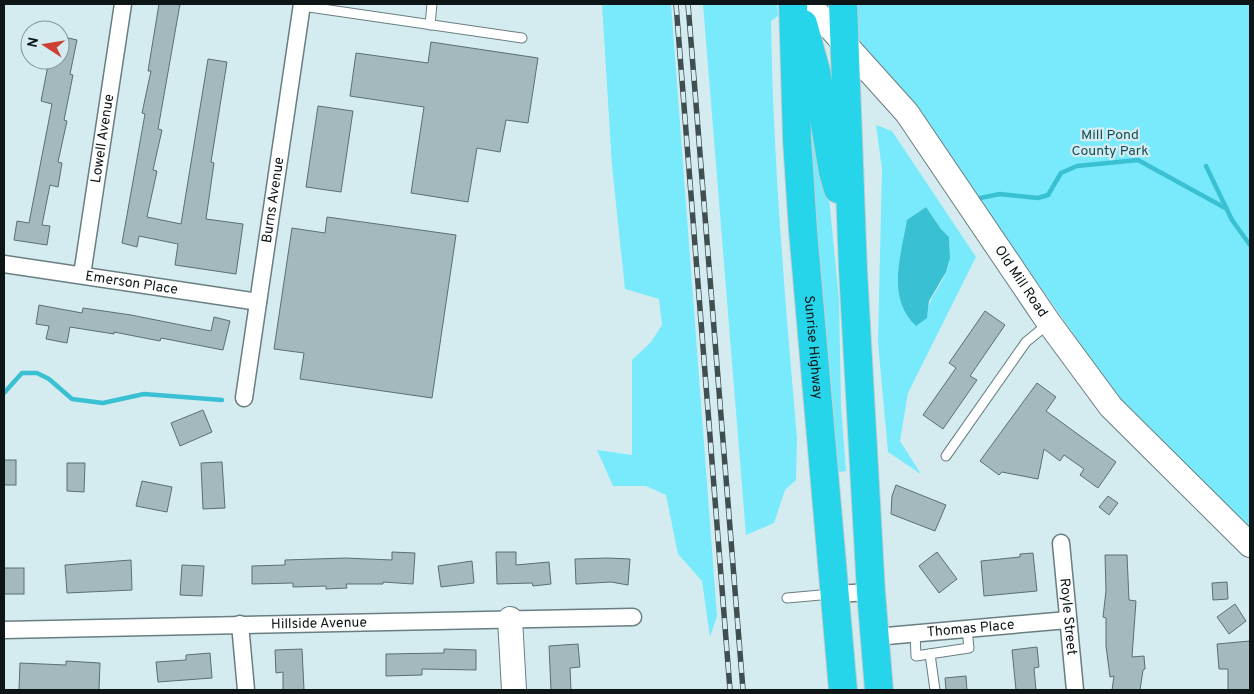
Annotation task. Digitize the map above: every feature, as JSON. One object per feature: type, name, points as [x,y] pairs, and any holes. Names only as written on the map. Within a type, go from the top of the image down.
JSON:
[{"type":"highway","name":"Sunrise Highway","points":[[793,4],[797,140],[803,231],[843,690]]},
{"type":"highway","points":[[798,4],[816,71],[833,172],[852,236]]},
{"type":"highway","points":[[830,4],[844,45]]},
{"type":"highway","points":[[842,4],[871,592],[879,690]]},
{"type":"street","name":"Lowell Avenue","points":[[82,275],[123,4]]},
{"type":"street","name":"Old Mill Road","points":[[809,4],[907,113],[1049,323],[1111,407],[1250,545]]},
{"type":"street","name":"Burns Avenue","points":[[244,398],[302,5]]},
{"type":"street","name":"Emerson Place","points":[[4,264],[258,302]]},
{"type":"street","name":"Royle Street","points":[[1060,543],[1075,690]]},
{"type":"street","points":[[835,594],[871,592]]},
{"type":"street","name":"Hillside Avenue","points":[[4,630],[633,617]]},
{"type":"street","points":[[510,619],[514,690]]},
{"type":"street","name":"Thomas Place","points":[[875,637],[1068,620]]},
{"type":"street","points":[[240,624],[246,690]]},
{"type":"lane","points":[[430,25],[432,4]]},
{"type":"lane","points":[[302,5],[522,38]]},
{"type":"lane","points":[[946,456],[1026,342],[1049,323]]},
{"type":"lane","points":[[787,598],[835,594]]},
{"type":"lane","points":[[914,633],[916,656],[969,648],[967,629]]},
{"type":"lane","points":[[930,654],[935,690]]},
{"type":"green space","points":[[602,4],[671,4],[717,616],[710,637],[702,581],[678,554],[666,495],[646,486],[613,486],[597,450],[632,455],[632,360],[651,342],[662,325],[659,299],[625,289],[612,166]]},
{"type":"green space","points":[[703,4],[777,4],[778,16],[771,21],[774,125],[784,282],[797,438],[796,480],[785,490],[774,523],[746,535]]},
{"type":"green space","name":"Mill Pond County Park","points":[[854,4],[1250,4],[1250,532],[1121,402],[1000,229],[855,34]]},
{"type":"green space","points":[[806,81],[829,198],[839,299],[841,406],[846,471],[839,472],[828,411]]},
{"type":"green space","points":[[876,125],[892,131],[976,257],[908,393],[900,441],[921,474],[888,452],[878,342],[882,169]],"holes":[[[926,207],[949,237],[948,268],[932,298],[927,318],[902,252],[907,221]]]},
{"type":"shaded area","points":[[926,207],[949,237],[950,258],[946,272],[929,301],[927,318],[916,326],[907,315],[901,303],[898,290],[899,262],[907,220]]},
{"type":"building","points":[[159,4],[180,4],[158,129],[162,130],[153,170],[157,171],[147,217],[181,224],[208,59],[227,62],[211,162],[214,163],[206,219],[243,224],[236,274],[175,265],[178,244],[139,236],[137,247],[122,243],[145,114],[142,113],[151,71],[148,71]]},
{"type":"building","points":[[70,38],[77,40],[70,74],[73,75],[64,120],[67,121],[58,162],[62,163],[58,187],[50,185],[42,225],[50,226],[47,245],[14,240],[17,221],[29,223],[52,104],[41,101],[47,70],[70,70]]},
{"type":"building","points":[[431,42],[538,58],[528,123],[506,120],[500,152],[477,148],[468,202],[411,193],[424,107],[350,96],[356,53],[428,63]]},
{"type":"building","points":[[318,106],[353,111],[341,192],[306,187]]},
{"type":"building","points":[[327,217],[456,235],[432,398],[300,379],[304,353],[274,349],[292,228],[325,233]]},
{"type":"building","points":[[39,305],[82,313],[83,308],[131,315],[211,331],[214,317],[230,321],[223,350],[161,338],[160,341],[114,332],[114,334],[70,327],[67,343],[46,339],[49,326],[36,324]]},
{"type":"building","points":[[985,311],[1005,325],[970,376],[977,380],[943,429],[923,415],[956,368],[949,363]]},
{"type":"building","points":[[1037,383],[1056,397],[1046,411],[1116,462],[1098,488],[1080,475],[1084,469],[1064,455],[1060,461],[1044,449],[1038,479],[1002,472],[999,475],[980,461]]},
{"type":"building","points":[[203,410],[212,432],[180,446],[171,423]]},
{"type":"building","points":[[4,460],[16,460],[16,485],[4,485]]},
{"type":"building","points":[[222,462],[225,508],[203,509],[201,463]]},
{"type":"building","points":[[67,463],[85,463],[84,492],[67,491]]},
{"type":"building","points":[[142,481],[172,487],[167,512],[136,506]]},
{"type":"building","points":[[896,485],[946,505],[935,531],[891,514],[892,496]]},
{"type":"building","points":[[1108,496],[1118,503],[1109,515],[1099,507]]},
{"type":"building","points":[[392,552],[415,553],[413,584],[383,582],[383,584],[346,584],[347,588],[326,589],[326,586],[293,587],[293,583],[252,584],[252,566],[285,565],[285,560],[345,558],[392,560]]},
{"type":"building","points":[[496,552],[516,552],[516,565],[549,562],[551,584],[533,586],[532,583],[497,584]]},
{"type":"building","points":[[937,552],[957,579],[939,593],[919,566]]},
{"type":"building","points":[[1033,553],[1037,591],[984,596],[981,561],[1020,557],[1020,554]]},
{"type":"building","points":[[1105,555],[1127,555],[1129,600],[1136,601],[1132,657],[1144,656],[1145,669],[1143,670],[1140,690],[1112,690],[1114,676],[1110,677],[1106,646],[1106,618],[1103,617],[1106,591]]},
{"type":"building","points":[[575,559],[630,559],[628,585],[611,582],[576,584]]},
{"type":"building","points":[[131,560],[132,590],[67,593],[65,565]]},
{"type":"building","points":[[472,561],[474,583],[441,587],[438,566]]},
{"type":"building","points":[[182,565],[204,566],[202,596],[180,595]]},
{"type":"building","points":[[4,568],[24,568],[24,594],[4,594]]},
{"type":"building","points":[[1227,582],[1228,599],[1213,600],[1212,583]]},
{"type":"building","points":[[1235,604],[1246,621],[1229,634],[1217,617]]},
{"type":"building","points":[[1250,641],[1250,690],[1228,690],[1228,669],[1219,669],[1217,644]]},
{"type":"building","points":[[578,644],[580,667],[570,668],[571,690],[551,690],[549,646]]},
{"type":"building","points":[[1037,647],[1039,667],[1034,668],[1036,690],[1016,690],[1012,650]]},
{"type":"building","points":[[302,649],[304,690],[283,690],[283,672],[276,673],[275,650]]},
{"type":"building","points":[[444,649],[476,650],[476,670],[422,669],[422,675],[386,676],[386,654],[444,653]]},
{"type":"building","points":[[210,653],[212,678],[158,682],[156,662],[186,660],[186,655]]},
{"type":"building","points":[[66,661],[100,663],[99,690],[19,690],[20,663],[66,665]]},
{"type":"building","points":[[966,676],[967,690],[946,690],[945,678]]},
{"type":"waterway","points":[[980,198],[1000,194],[1038,198],[1048,195],[1061,173],[1077,166],[1138,160],[1227,209]]},
{"type":"waterway","points":[[1206,166],[1232,220],[1250,245]]},
{"type":"waterway","points":[[4,393],[22,373],[37,373],[49,379],[72,399],[103,403],[144,394],[222,400]]},
{"type":"railway","points":[[676,4],[730,690]]},
{"type":"railway","points":[[688,4],[743,690]]}]
